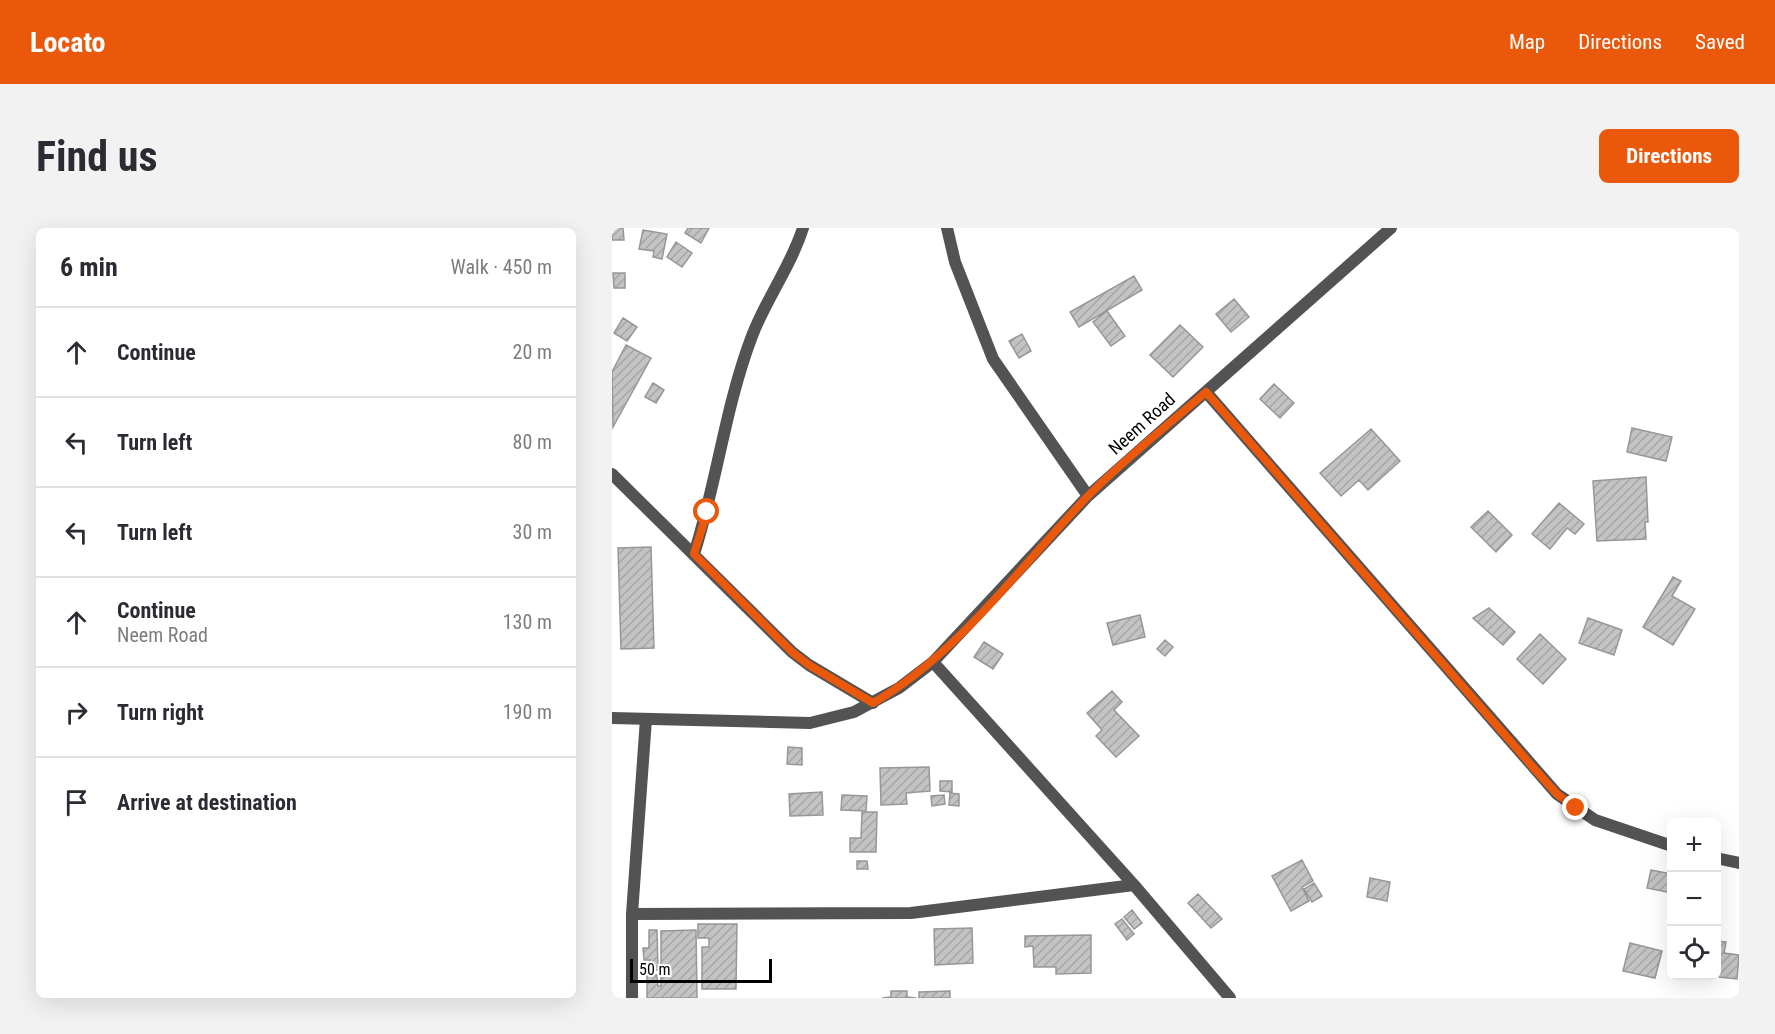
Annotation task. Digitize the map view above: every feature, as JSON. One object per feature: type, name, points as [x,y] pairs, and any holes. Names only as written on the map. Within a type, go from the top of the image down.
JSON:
[{"type":"street","points":[[694,554],[707,512],[724,428],[752,335],[797,248],[803,228]]},
{"type":"street","points":[[947,228],[955,262],[993,359],[1088,496]]},
{"type":"street","name":"Neem Road","points":[[612,718],[810,723],[837,717],[873,703],[899,688],[933,662],[1088,496],[1390,228]]},
{"type":"street","points":[[1206,392],[1557,794],[1594,820],[1667,845]]},
{"type":"street","points":[[612,474],[792,652],[809,665],[873,703]]},
{"type":"street","points":[[933,662],[1134,885],[1230,998]]},
{"type":"street","points":[[632,998],[633,914],[646,719]]},
{"type":"street","points":[[1721,859],[1739,863]]},
{"type":"street","points":[[633,914],[911,913],[1134,885]]},
{"type":"building","points":[[612,228],[623,228],[624,240],[612,240]]},
{"type":"building","points":[[688,228],[709,228],[701,243],[685,233]]},
{"type":"building","points":[[643,230],[667,234],[662,259],[653,257],[654,251],[639,249]]},
{"type":"building","points":[[676,242],[692,253],[682,267],[667,257]]},
{"type":"building","points":[[613,273],[625,273],[625,288],[614,288]]},
{"type":"building","points":[[1134,276],[1142,290],[1079,327],[1070,312]]},
{"type":"building","points":[[1234,299],[1249,317],[1231,332],[1216,314]]},
{"type":"building","points":[[1107,311],[1125,336],[1111,346],[1093,322]]},
{"type":"building","points":[[623,318],[637,327],[627,341],[614,333]]},
{"type":"building","points":[[1180,325],[1203,347],[1173,377],[1150,355]]},
{"type":"building","points":[[1022,334],[1031,351],[1019,358],[1009,341]]},
{"type":"building","points":[[626,345],[651,358],[613,427],[612,372]]},
{"type":"building","points":[[653,383],[664,390],[656,403],[645,397]]},
{"type":"building","points":[[1274,384],[1294,403],[1280,418],[1260,399]]},
{"type":"building","points":[[1632,428],[1672,437],[1666,461],[1627,452]]},
{"type":"building","points":[[1371,429],[1400,461],[1368,490],[1359,480],[1341,496],[1320,473]]},
{"type":"building","points":[[1646,477],[1648,522],[1645,522],[1646,539],[1597,541],[1593,481]]},
{"type":"building","points":[[1559,503],[1584,524],[1575,534],[1567,528],[1550,549],[1532,534]]},
{"type":"building","points":[[1488,511],[1512,535],[1496,552],[1471,527]]},
{"type":"building","points":[[651,547],[654,648],[621,649],[618,548]]},
{"type":"building","points":[[1673,577],[1681,581],[1672,596],[1695,609],[1673,645],[1643,627]]},
{"type":"building","points":[[1489,608],[1515,632],[1503,645],[1473,618]]},
{"type":"building","points":[[1140,615],[1145,637],[1113,645],[1107,623]]},
{"type":"building","points":[[1588,618],[1622,630],[1614,655],[1579,643]]},
{"type":"building","points":[[1540,634],[1566,659],[1543,684],[1517,659]]},
{"type":"building","points":[[1165,640],[1173,647],[1165,656],[1157,649]]},
{"type":"building","points":[[984,642],[1003,654],[993,669],[974,657]]},
{"type":"building","points":[[1112,691],[1122,702],[1114,710],[1139,736],[1116,757],[1096,736],[1102,730],[1087,713]]},
{"type":"building","points":[[788,747],[802,748],[802,765],[787,764]]},
{"type":"building","points":[[929,767],[930,791],[906,793],[907,804],[881,805],[880,768]]},
{"type":"building","points":[[940,781],[952,781],[952,792],[940,791]]},
{"type":"building","points":[[822,792],[823,815],[790,816],[789,794]]},
{"type":"building","points":[[950,793],[959,794],[959,806],[949,805]]},
{"type":"building","points":[[842,795],[867,796],[866,811],[841,810]]},
{"type":"building","points":[[944,795],[945,804],[932,806],[931,796]]},
{"type":"building","points":[[862,812],[877,812],[876,852],[850,852],[850,838],[861,838]]},
{"type":"building","points":[[1302,860],[1313,881],[1302,887],[1309,901],[1291,911],[1272,876]]},
{"type":"building","points":[[857,861],[867,861],[868,869],[857,869]]},
{"type":"building","points":[[1651,870],[1667,873],[1667,892],[1647,888]]},
{"type":"building","points":[[1370,878],[1390,882],[1387,901],[1367,897]]},
{"type":"building","points":[[1314,883],[1322,896],[1312,902],[1304,889]]},
{"type":"building","points":[[1198,894],[1222,919],[1211,928],[1188,903]]},
{"type":"building","points":[[1132,910],[1142,923],[1134,929],[1124,917]]},
{"type":"building","points":[[1122,919],[1134,934],[1127,940],[1115,924]]},
{"type":"building","points":[[698,924],[737,924],[736,989],[702,989],[702,947],[709,947],[709,938],[698,938]]},
{"type":"building","points":[[972,928],[973,963],[935,965],[934,929]]},
{"type":"building","points":[[649,930],[657,930],[658,970],[650,970],[650,960],[644,960],[643,948],[649,948]]},
{"type":"building","points":[[696,930],[697,998],[647,998],[647,975],[657,975],[658,986],[661,986],[661,931]]},
{"type":"building","points":[[1091,935],[1091,973],[1056,974],[1056,967],[1034,967],[1033,946],[1025,947],[1025,936]]},
{"type":"building","points":[[1721,942],[1726,942],[1724,953],[1739,955],[1737,979],[1721,977]]},
{"type":"building","points":[[1630,943],[1662,951],[1655,978],[1623,971]]},
{"type":"building","points":[[891,991],[907,991],[907,997],[916,998],[882,998],[891,997]]},
{"type":"building","points":[[950,991],[950,998],[919,998],[919,992]]},
{"type":"route","points":[[707,512],[694,554],[792,652],[809,665],[873,703],[899,688],[933,662],[1088,496],[1206,392],[1539,774],[1557,794],[1576,808]]}]
